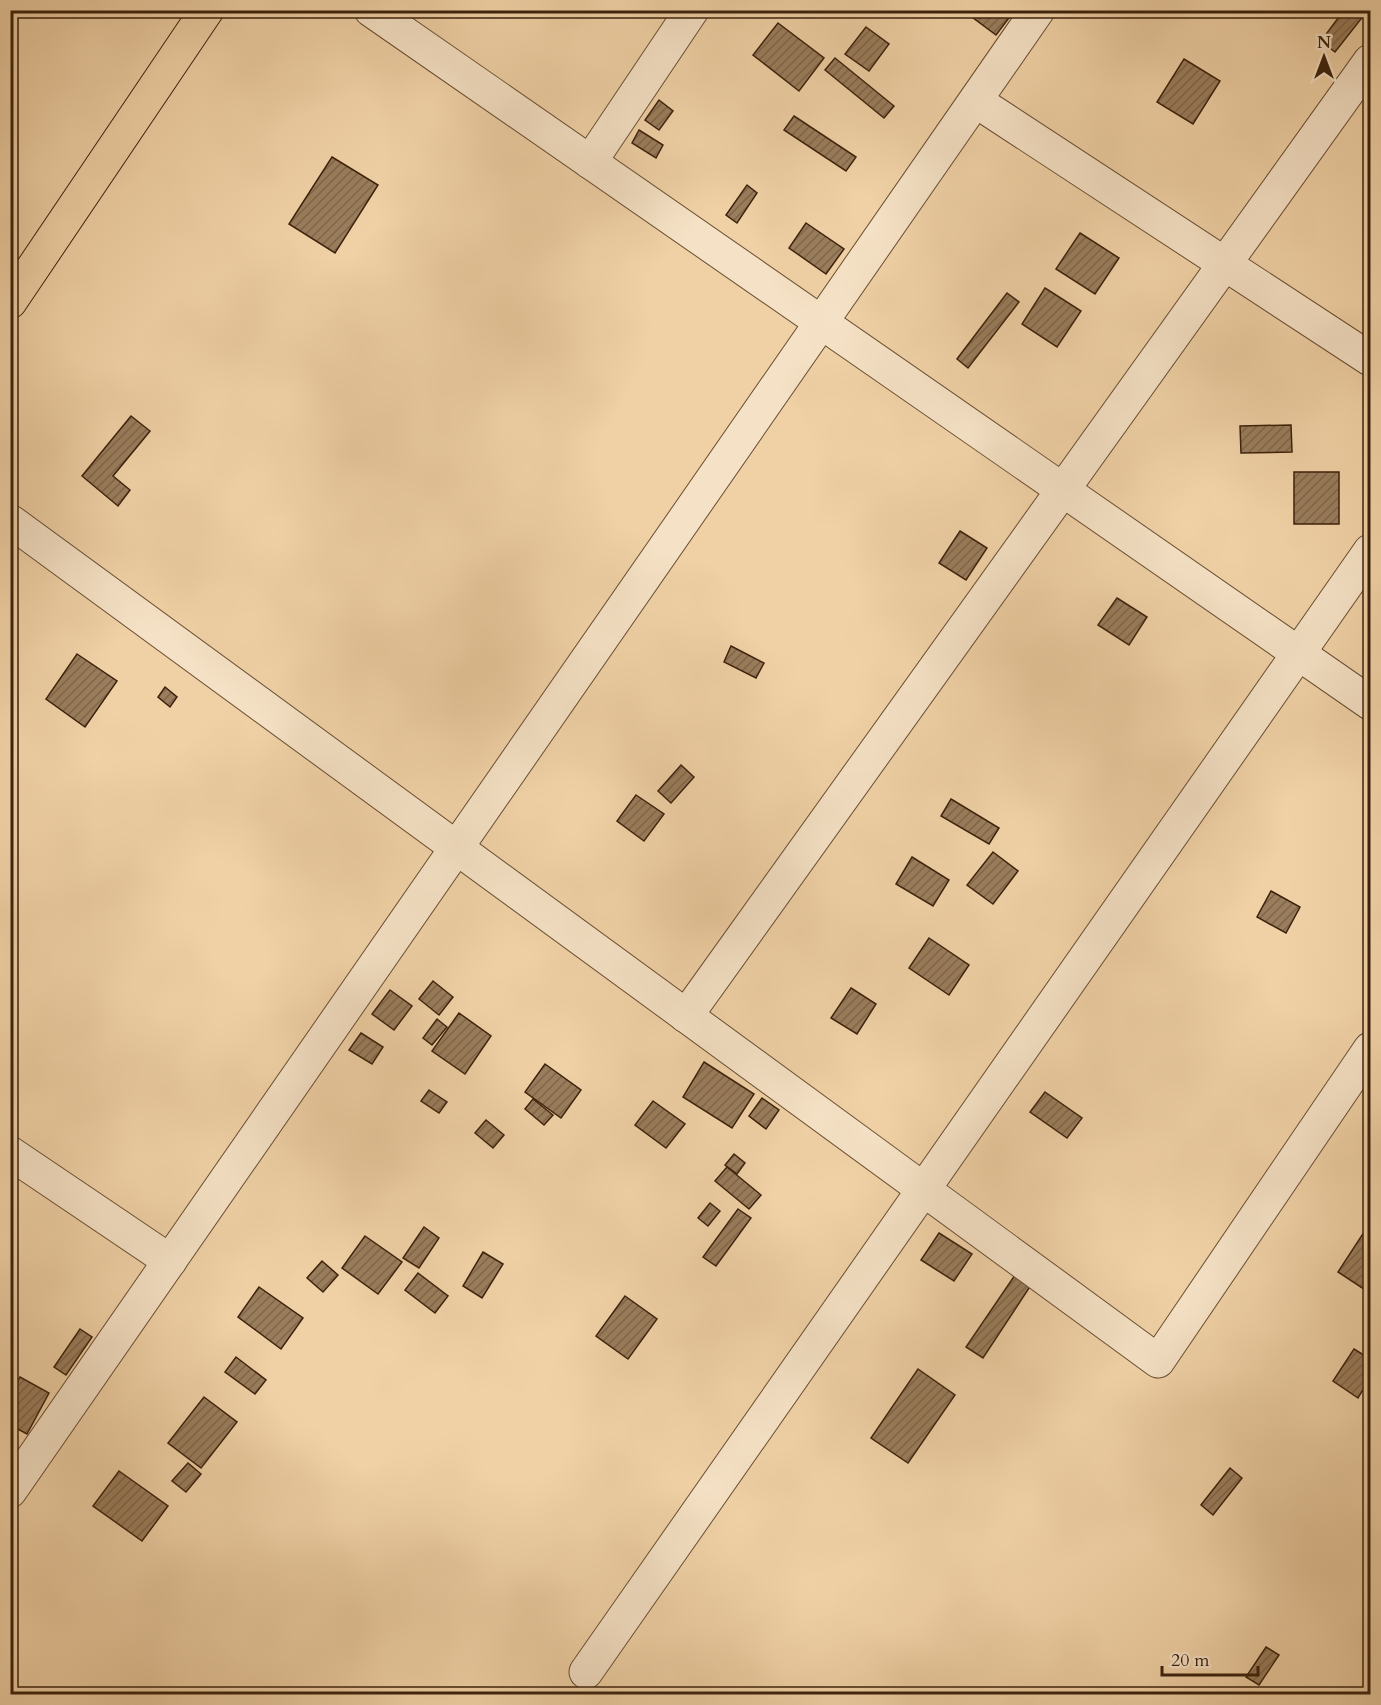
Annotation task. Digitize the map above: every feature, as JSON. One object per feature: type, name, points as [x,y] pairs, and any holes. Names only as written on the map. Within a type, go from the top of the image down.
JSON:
[{"type":"main road","points":[[10,302],[200,15]]},
{"type":"street","points":[[371,10],[1371,703]]},
{"type":"street","points":[[590,162],[692,10]]},
{"type":"street","points":[[10,1491],[1038,10]]},
{"type":"street","points":[[686,1016],[1371,61]]},
{"type":"street","points":[[976,101],[1371,358]]},
{"type":"street","points":[[10,521],[1158,1361],[1371,1049]]},
{"type":"street","points":[[586,1672],[1371,550]]},
{"type":"street","points":[[10,1153],[170,1261]]},
{"type":"building","points":[[977,10],[1015,10],[996,35],[972,17]]},
{"type":"building","points":[[1344,10],[1368,10],[1335,52],[1321,41]]},
{"type":"building","points":[[778,23],[824,58],[799,91],[753,55]]},
{"type":"building","points":[[866,27],[889,44],[869,71],[845,54]]},
{"type":"building","points":[[835,58],[894,106],[884,118],[825,70]]},
{"type":"building","points":[[1184,59],[1220,81],[1193,124],[1157,102]]},
{"type":"building","points":[[659,100],[673,111],[659,130],[645,120]]},
{"type":"building","points":[[794,116],[856,157],[846,171],[784,130]]},
{"type":"building","points":[[639,130],[663,145],[656,158],[632,143]]},
{"type":"building","points":[[332,157],[378,185],[335,253],[289,224]]},
{"type":"building","points":[[747,185],[757,193],[737,223],[726,215]]},
{"type":"building","points":[[806,223],[844,249],[826,274],[789,248]]},
{"type":"building","points":[[1080,233],[1119,258],[1095,294],[1056,269]]},
{"type":"building","points":[[1045,288],[1081,311],[1057,347],[1022,324]]},
{"type":"building","points":[[1007,293],[1019,302],[968,368],[957,359]]},
{"type":"building","points":[[131,416],[150,431],[113,476],[130,490],[118,506],[82,476]]},
{"type":"building","points":[[1291,425],[1292,452],[1241,453],[1240,426]]},
{"type":"building","points":[[1294,472],[1339,472],[1339,524],[1294,524]]},
{"type":"building","points":[[960,531],[987,548],[966,580],[939,563]]},
{"type":"building","points":[[1117,598],[1147,617],[1129,645],[1098,625]]},
{"type":"building","points":[[731,646],[764,663],[756,678],[724,662]]},
{"type":"building","points":[[77,654],[117,681],[85,727],[46,699]]},
{"type":"building","points":[[165,687],[177,697],[170,707],[158,697]]},
{"type":"building","points":[[681,765],[694,777],[671,803],[658,791]]},
{"type":"building","points":[[636,795],[664,814],[644,841],[617,821]]},
{"type":"building","points":[[951,799],[999,828],[989,844],[941,816]]},
{"type":"building","points":[[993,852],[1018,871],[993,904],[967,885]]},
{"type":"building","points":[[912,857],[949,880],[933,906],[896,884]]},
{"type":"building","points":[[1271,891],[1300,907],[1286,933],[1257,917]]},
{"type":"building","points":[[929,938],[969,965],[949,995],[909,968]]},
{"type":"building","points":[[433,981],[453,997],[439,1015],[419,999]]},
{"type":"building","points":[[851,988],[876,1004],[857,1034],[831,1018]]},
{"type":"building","points":[[390,990],[412,1006],[394,1030],[372,1014]]},
{"type":"building","points":[[459,1013],[491,1036],[465,1074],[432,1051]]},
{"type":"building","points":[[437,1019],[447,1027],[432,1045],[423,1038]]},
{"type":"building","points":[[361,1033],[383,1047],[372,1064],[349,1050]]},
{"type":"building","points":[[704,1062],[754,1094],[732,1128],[683,1097]]},
{"type":"building","points":[[545,1064],[581,1090],[561,1118],[525,1092]]},
{"type":"building","points":[[429,1090],[447,1102],[439,1113],[421,1101]]},
{"type":"building","points":[[1045,1092],[1082,1118],[1067,1138],[1030,1112]]},
{"type":"building","points":[[762,1098],[779,1110],[766,1129],[749,1116]]},
{"type":"building","points":[[533,1099],[553,1115],[544,1125],[525,1109]]},
{"type":"building","points":[[653,1101],[685,1124],[666,1148],[635,1125]]},
{"type":"building","points":[[486,1120],[504,1135],[493,1148],[475,1133]]},
{"type":"building","points":[[734,1154],[745,1163],[737,1174],[725,1165]]},
{"type":"building","points":[[727,1167],[761,1195],[749,1209],[715,1181]]},
{"type":"building","points":[[710,1203],[720,1211],[708,1226],[698,1218]]},
{"type":"building","points":[[738,1209],[751,1218],[716,1266],[703,1257]]},
{"type":"building","points":[[424,1227],[439,1238],[419,1268],[403,1258]]},
{"type":"building","points":[[1366,1229],[1370,1232],[1370,1293],[1338,1272]]},
{"type":"building","points":[[939,1233],[972,1254],[954,1281],[921,1260]]},
{"type":"building","points":[[365,1236],[402,1262],[378,1294],[342,1268]]},
{"type":"building","points":[[483,1252],[503,1264],[482,1298],[463,1286]]},
{"type":"building","points":[[322,1261],[338,1275],[323,1292],[307,1278]]},
{"type":"building","points":[[418,1273],[448,1296],[435,1313],[405,1290]]},
{"type":"building","points":[[1015,1275],[1031,1285],[983,1358],[966,1347]]},
{"type":"building","points":[[259,1287],[303,1318],[281,1349],[238,1317]]},
{"type":"building","points":[[625,1296],[657,1319],[628,1359],[596,1336]]},
{"type":"building","points":[[80,1329],[92,1337],[66,1375],[54,1367]]},
{"type":"building","points":[[1354,1349],[1370,1359],[1370,1378],[1358,1398],[1333,1381]]},
{"type":"building","points":[[236,1357],[266,1380],[255,1394],[225,1372]]},
{"type":"building","points":[[918,1369],[955,1395],[908,1463],[871,1438]]},
{"type":"building","points":[[20,1377],[49,1393],[27,1434],[10,1425],[10,1395]]},
{"type":"building","points":[[204,1397],[237,1422],[201,1468],[168,1443]]},
{"type":"building","points":[[188,1463],[201,1474],[186,1492],[172,1481]]},
{"type":"building","points":[[1230,1468],[1242,1478],[1213,1515],[1201,1505]]},
{"type":"building","points":[[119,1471],[168,1506],[142,1541],[93,1506]]},
{"type":"building","points":[[1266,1647],[1279,1655],[1259,1685],[1246,1677]]}]
